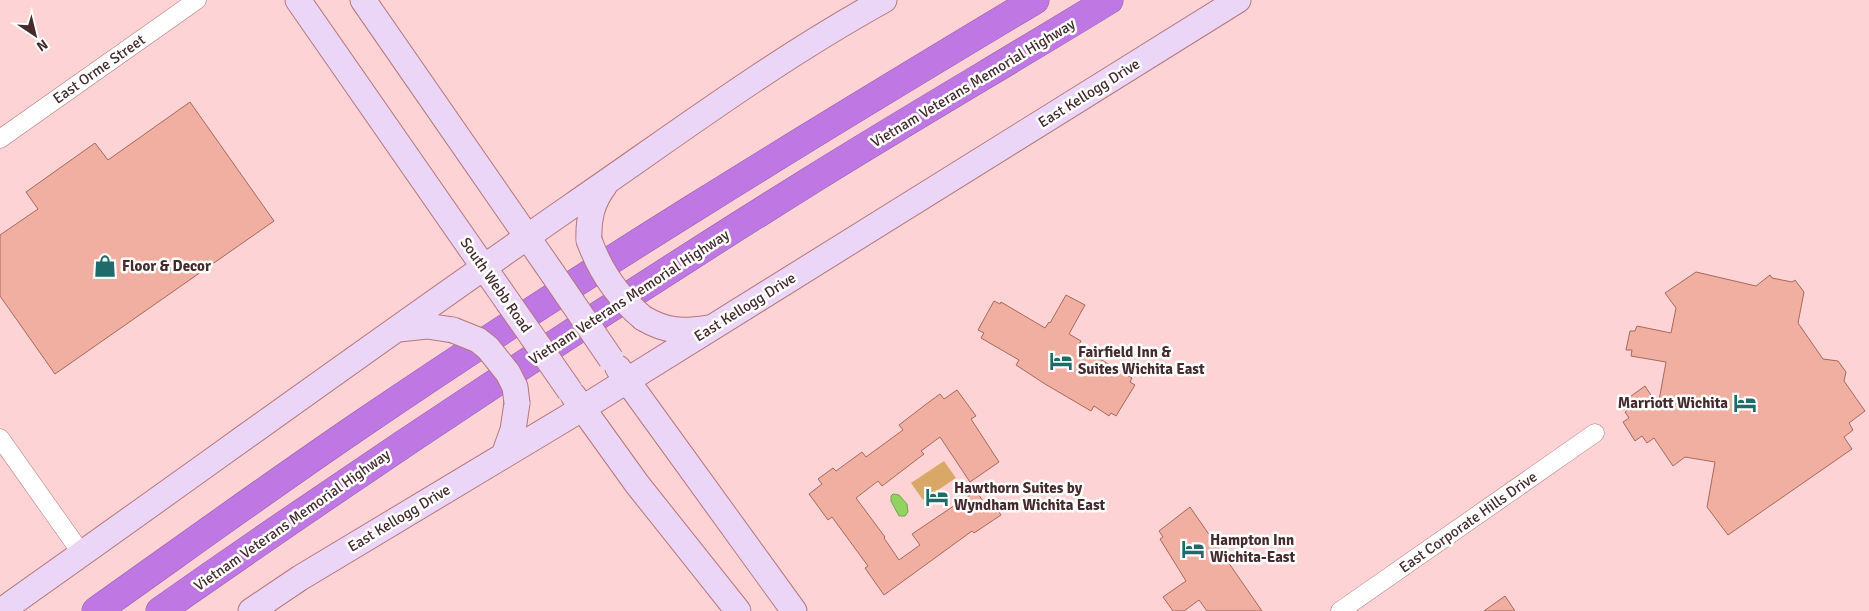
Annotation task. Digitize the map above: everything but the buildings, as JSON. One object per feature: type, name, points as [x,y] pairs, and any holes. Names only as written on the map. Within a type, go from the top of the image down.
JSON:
[{"type":"highway","points":[[96,611],[331,445],[455,362],[782,152],[1035,0]]},
{"type":"highway","name":"Vietnam Veterans Memorial Highway","points":[[160,611],[367,468],[703,248],[816,177],[1110,0]]},
{"type":"main road","name":"South Webb Road","points":[[298,0],[576,400],[637,484],[738,611]]},
{"type":"main road","points":[[363,0],[611,360],[794,611]]},
{"type":"main road","points":[[1,611],[527,237],[793,54],[884,0]]},
{"type":"main road","name":"East Kellogg Drive","points":[[251,611],[300,578],[504,454],[576,400],[626,380],[1238,0]]},
{"type":"main road","points":[[608,181],[595,201],[588,225],[589,240],[594,254],[609,282],[626,302],[644,318],[659,327],[676,330],[712,328]]},
{"type":"main road","points":[[398,329],[427,326],[453,330],[478,340],[488,348],[508,373],[515,387],[517,403],[513,430],[504,454]]},
{"type":"street","name":"East Orme Street","points":[[0,139],[197,0]]},
{"type":"street","name":"East Corporate Hills Drive","points":[[1340,611],[1595,432]]},
{"type":"street","points":[[0,438],[82,554]]},
{"type":"shaded area","points":[[944,461],[956,478],[923,500],[911,483]]},
{"type":"shaded area","points":[[893,494],[899,495],[907,504],[908,512],[905,516],[899,516],[891,501]]},
{"type":"place","name":"Floor & Decor","points":[[105,266]]},
{"type":"place","name":"Fairfield Inn & Suites Wichita East","points":[[1061,361]]},
{"type":"place","name":"Marriott Wichita","points":[[1745,403]]},
{"type":"place","name":"Hawthorn Suites by Wyndham Wichita East","points":[[937,497]]},
{"type":"place","name":"Hampton Inn Wichita-East","points":[[1193,549]]}]
